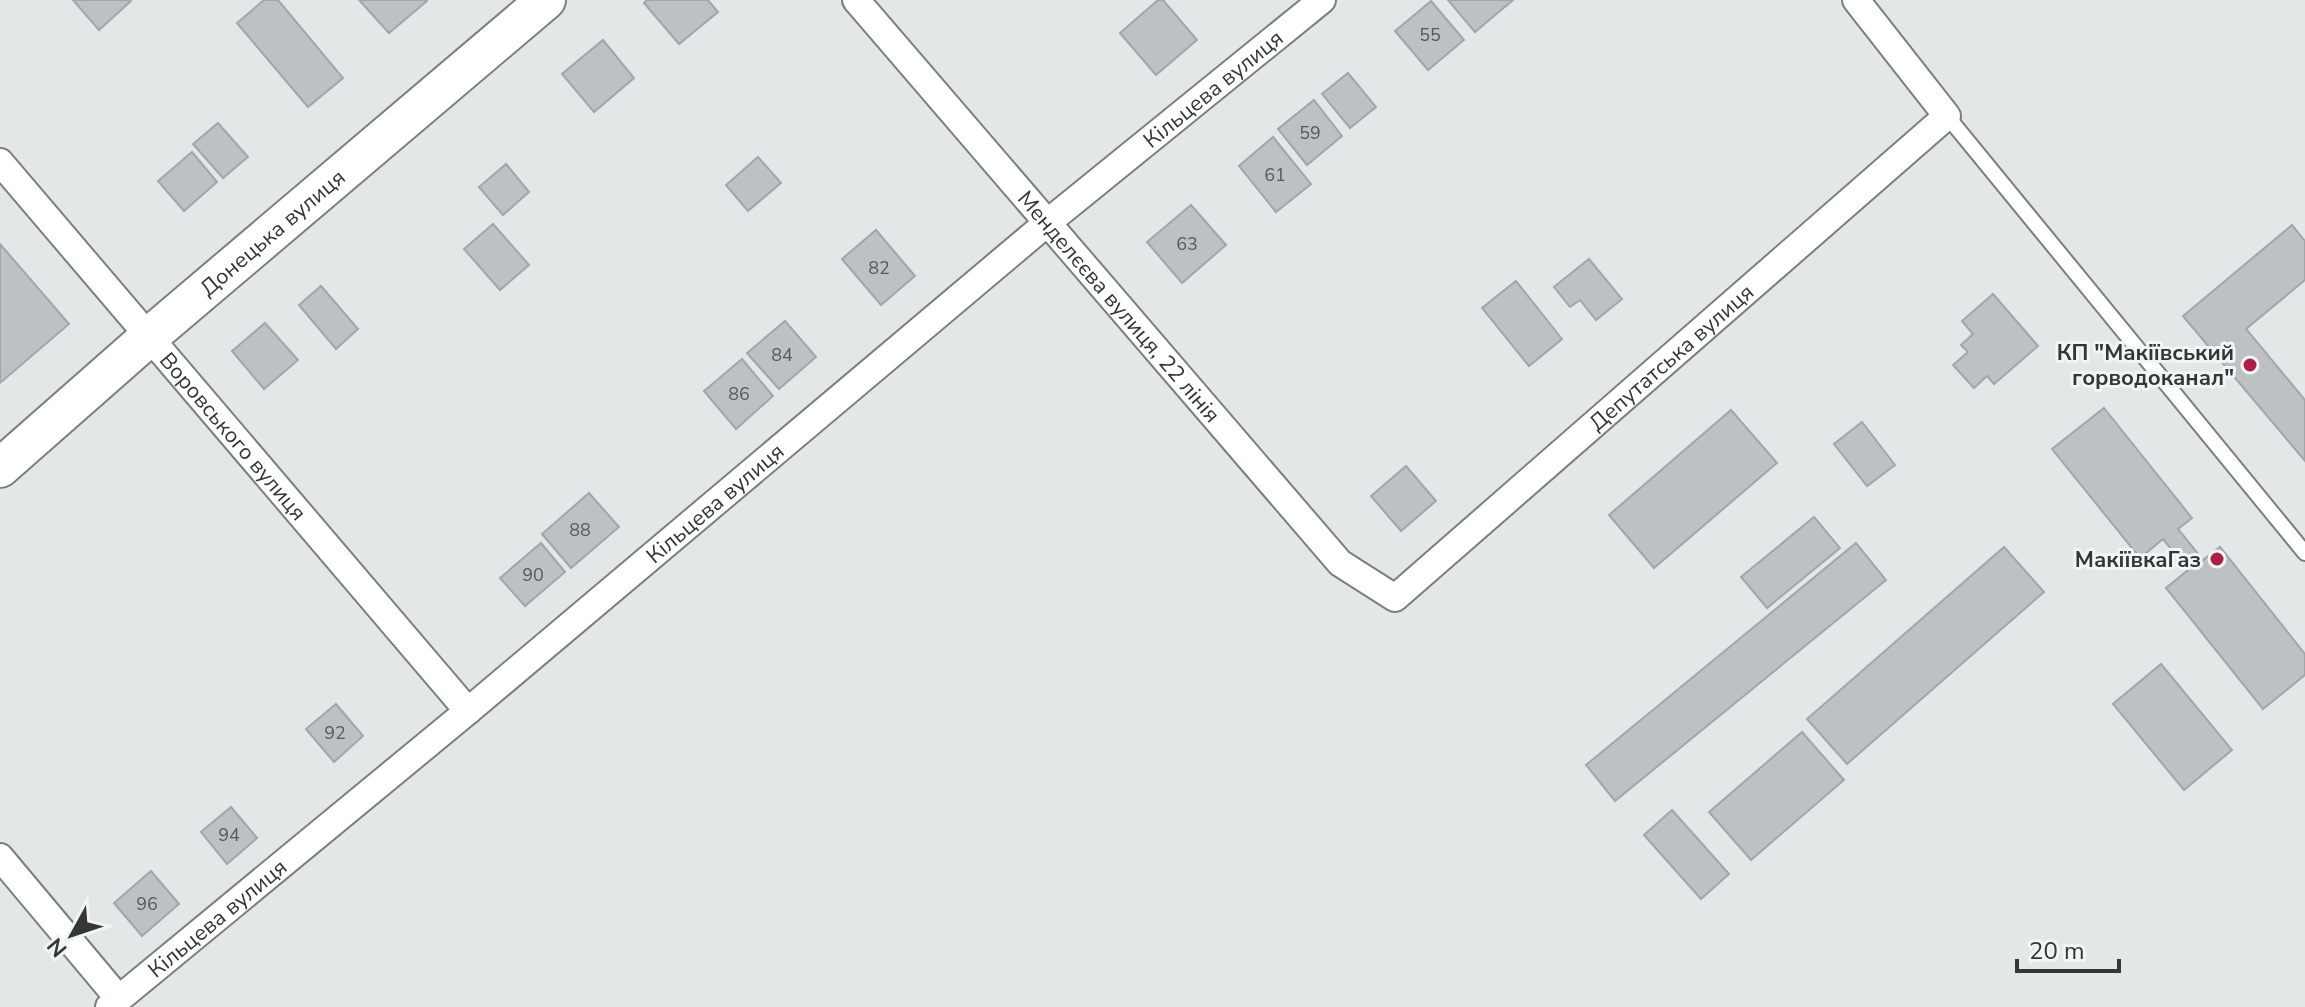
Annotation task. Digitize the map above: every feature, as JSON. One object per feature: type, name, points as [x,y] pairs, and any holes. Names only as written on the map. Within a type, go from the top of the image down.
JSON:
[{"type":"street","name":"Донецька вулиця","points":[[0,468],[150,336],[546,0]]},
{"type":"street","name":"Менделєєва вулиця, 22 лінія","points":[[856,0],[1340,563],[1395,598]]},
{"type":"street","name":"Кільцева вулиця","points":[[114,1003],[468,711],[1047,223],[1322,0]]},
{"type":"street","points":[[1856,0],[1947,116]]},
{"type":"street","name":"Депутатська вулиця","points":[[1395,598],[1947,116]]},
{"type":"street","name":"Воровського вулиця","points":[[0,162],[468,711]]},
{"type":"street","points":[[0,857],[114,1003]]},
{"type":"lane","points":[[1947,116],[2305,553]]},
{"type":"building","points":[[73,0],[130,0],[131,1],[99,30]]},
{"type":"building","points":[[264,0],[278,0],[343,78],[308,107],[237,23]]},
{"type":"building","points":[[359,0],[426,0],[427,1],[389,33]]},
{"type":"building","points":[[647,0],[708,0],[718,12],[679,44],[644,3]]},
{"type":"building","points":[[1158,0],[1163,0],[1197,40],[1156,75],[1120,33]]},
{"type":"building","points":[[1448,0],[1513,0],[1475,32]]},
{"type":"building","points":[[1431,1],[1464,40],[1428,70],[1395,31]]},
{"type":"building","points":[[603,40],[634,78],[594,112],[562,74]]},
{"type":"building","points":[[1348,73],[1376,107],[1350,128],[1322,94]]},
{"type":"building","points":[[1314,100],[1342,136],[1307,165],[1278,129]]},
{"type":"building","points":[[218,123],[248,157],[223,178],[193,144]]},
{"type":"building","points":[[1273,137],[1311,184],[1276,212],[1239,166]]},
{"type":"building","points":[[192,152],[217,182],[184,211],[158,181]]},
{"type":"building","points":[[758,157],[781,183],[748,211],[726,185]]},
{"type":"building","points":[[506,164],[529,192],[503,215],[479,187]]},
{"type":"building","points":[[1191,205],[1226,245],[1182,283],[1147,242]]},
{"type":"building","points":[[493,224],[529,265],[500,290],[464,249]]},
{"type":"building","name":"КП \"Макіївський горводоканал\"","points":[[2292,225],[2305,241],[2305,280],[2246,329],[2305,400],[2305,461],[2183,316]]},
{"type":"building","points":[[876,230],[915,276],[881,305],[842,259]]},
{"type":"building","points":[[0,244],[69,324],[0,383]]},
{"type":"building","points":[[1589,259],[1622,299],[1596,320],[1580,300],[1570,307],[1554,287]]},
{"type":"building","points":[[1516,281],[1562,339],[1529,366],[1482,308]]},
{"type":"building","points":[[321,286],[358,329],[336,349],[299,305]]},
{"type":"building","points":[[1993,294],[2038,346],[1994,384],[1987,376],[1974,388],[1953,365],[1968,352],[1961,345],[1973,334],[1962,321]]},
{"type":"building","points":[[785,321],[816,357],[779,389],[747,353]]},
{"type":"building","points":[[265,323],[298,360],[264,389],[232,351]]},
{"type":"building","points":[[742,359],[773,396],[736,429],[704,391]]},
{"type":"building","name":"МакіївкаГаз","points":[[2104,408],[2192,518],[2178,529],[2203,560],[2220,547],[2305,654],[2305,675],[2263,709],[2166,588],[2188,570],[2163,539],[2140,558],[2052,449]]},
{"type":"building","points":[[1731,410],[1777,463],[1654,568],[1609,515]]},
{"type":"building","points":[[1862,422],[1895,465],[1867,486],[1834,444]]},
{"type":"building","points":[[1406,466],[1436,501],[1401,531],[1371,496]]},
{"type":"building","points":[[589,493],[619,527],[571,568],[542,534]]},
{"type":"building","points":[[1814,517],[1840,548],[1767,608],[1741,577]]},
{"type":"building","points":[[541,543],[565,572],[525,606],[500,578]]},
{"type":"building","points":[[1856,543],[1886,580],[1615,801],[1586,765]]},
{"type":"building","points":[[2004,547],[2044,592],[1847,764],[1807,719]]},
{"type":"building","points":[[2161,664],[2232,750],[2184,790],[2113,704]]},
{"type":"building","points":[[336,704],[363,736],[334,762],[306,729]]},
{"type":"building","points":[[1802,732],[1844,780],[1751,860],[1709,812]]},
{"type":"building","points":[[231,807],[257,838],[227,864],[201,832]]},
{"type":"building","points":[[1672,810],[1729,874],[1701,899],[1644,835]]},
{"type":"building","points":[[151,871],[179,904],[142,936],[114,903]]},
{"type":"place","name":"КП \"Макіївський горводоканал\"","points":[[2250,365]]},
{"type":"place","name":"МакіївкаГаз","points":[[2217,559]]}]
